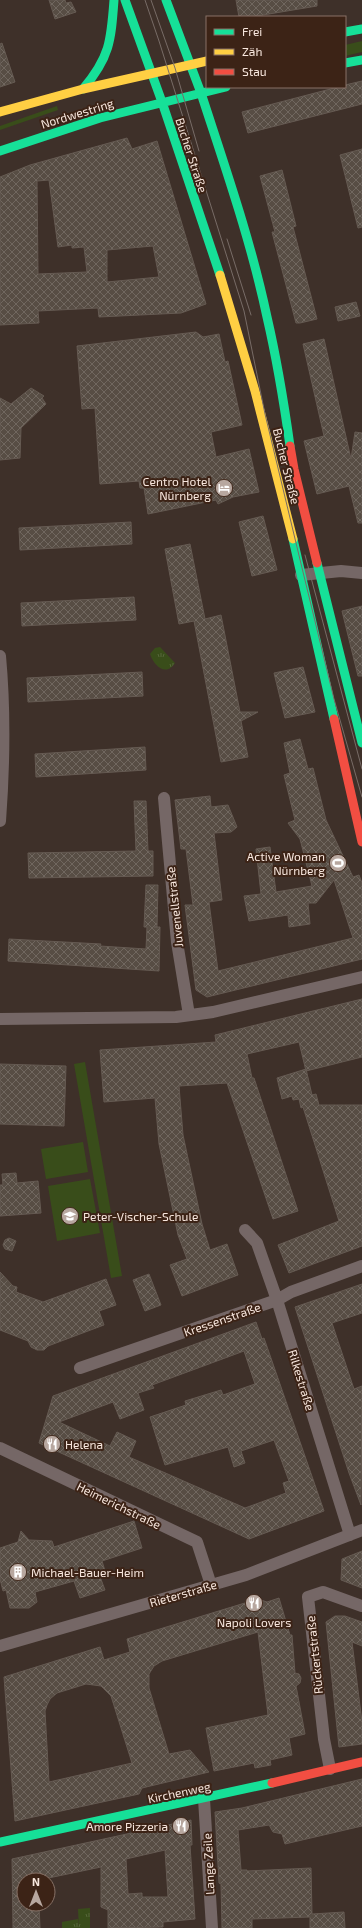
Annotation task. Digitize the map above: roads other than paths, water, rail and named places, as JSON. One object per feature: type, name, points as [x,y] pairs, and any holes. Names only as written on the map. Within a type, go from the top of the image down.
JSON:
[{"type":"main road","points":[[83,89],[98,71],[109,52],[113,32],[114,0]]},
{"type":"main road","name":"Bucher Straße","points":[[125,0],[162,102],[247,365],[267,434],[362,842]]},
{"type":"main road","name":"Bucher Straße","points":[[166,0],[201,93],[235,196],[267,316],[280,379],[294,469],[362,743]]},
{"type":"main road","points":[[346,32],[362,29]]},
{"type":"main road","points":[[346,63],[362,60]]},
{"type":"main road","name":"Nordwestring","points":[[0,112],[83,89],[206,61]]},
{"type":"main road","name":"Nordwestring","points":[[0,151],[65,128],[162,102],[222,88]]},
{"type":"main road","name":"Kirchenweg","points":[[0,1842],[204,1799],[362,1762]]},
{"type":"street","points":[[301,575],[341,571],[362,573]]},
{"type":"street","points":[[0,656],[3,709],[0,821]]},
{"type":"street","name":"Juvenellstraße","points":[[164,798],[178,942],[189,1015]]},
{"type":"street","points":[[0,1019],[176,1017],[213,1012],[362,977]]},
{"type":"street","name":"Rilkestraße","points":[[245,1230],[256,1243],[277,1300],[350,1535]]},
{"type":"street","name":"Kressenstraße","points":[[80,1368],[277,1300],[291,1292],[362,1266]]},
{"type":"street","name":"Heimerichstraße","points":[[0,1448],[197,1542],[211,1585]]},
{"type":"street","name":"Rieterstraße","points":[[0,1646],[246,1575],[362,1530]]},
{"type":"street","name":"Rückertstraße","points":[[330,1769],[324,1739],[308,1597],[323,1592],[362,1606]]},
{"type":"street","name":"Lange Zeile","points":[[204,1799],[212,1928]]},
{"type":"tram line","points":[[145,0],[244,311],[265,414],[303,572],[334,699],[362,797]]},
{"type":"tram line","points":[[151,0],[175,68],[199,151]]},
{"type":"tram line","points":[[227,239],[251,315]]},
{"type":"tram line","points":[[305,555],[362,769]]},
{"type":"place","name":"Centro Hotel Nürnberg","points":[[224,488]]},
{"type":"place","name":"Active Woman Nürnberg","points":[[338,863]]},
{"type":"place","name":"Peter-Vischer-Schule","points":[[70,1216]]},
{"type":"place","name":"Helena","points":[[52,1444]]},
{"type":"place","name":"Michael-Bauer-Heim","points":[[18,1572]]},
{"type":"place","name":"Napoli Lovers","points":[[254,1603]]},
{"type":"place","name":"Amore Pizzeria","points":[[181,1826]]}]
